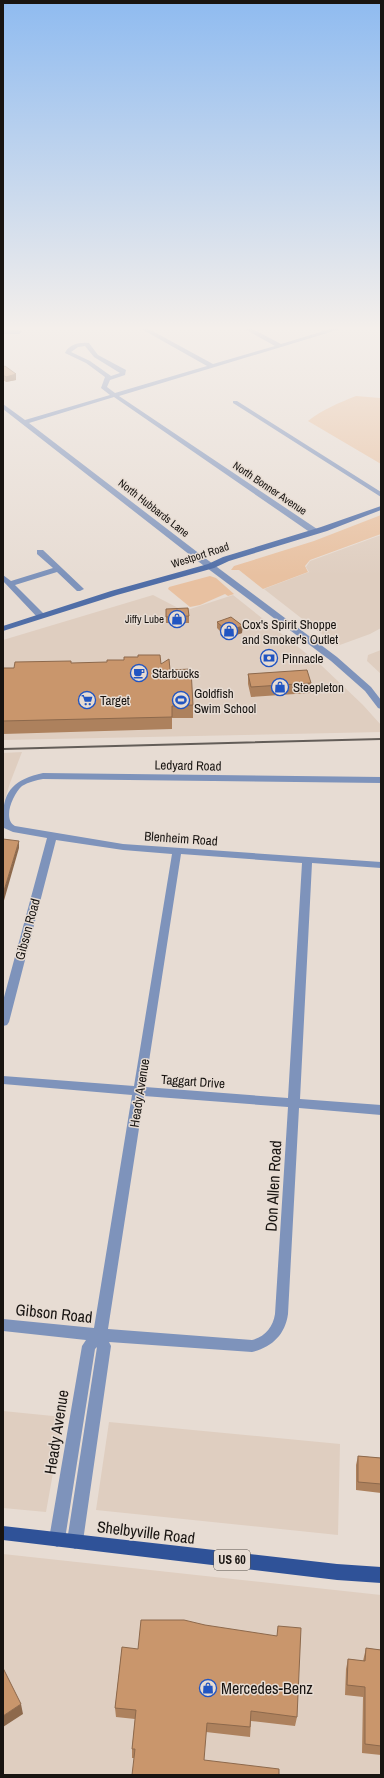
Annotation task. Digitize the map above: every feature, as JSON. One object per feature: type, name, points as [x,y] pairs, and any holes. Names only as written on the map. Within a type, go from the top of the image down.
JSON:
[{"type":"main road","name":"Westport Road","points":[[3,630],[41,616],[160,579],[211,566],[226,559],[314,532],[381,508]]},
{"type":"main road","name":"Shelbyville Road","points":[[3,1534],[330,1571],[381,1575]]},
{"type":"street","name":"North Hubbards Lane","points":[[8,410],[334,659],[368,689],[381,706]]},
{"type":"street","points":[[24,422],[65,410]]},
{"type":"street","name":"North Bonner Avenue","points":[[137,410],[314,532]]},
{"type":"street","points":[[248,410],[381,495]]},
{"type":"street","points":[[40,552],[80,589]]},
{"type":"street","points":[[10,584],[58,569]]},
{"type":"street","points":[[3,577],[41,616]]},
{"type":"street","name":"Ledyard Road","points":[[5,802],[12,791],[21,782],[43,776],[381,780]]},
{"type":"street","name":"Blenheim Road","points":[[5,802],[4,820],[7,826],[13,829],[52,837],[99,844],[177,851],[381,865]]},
{"type":"street","name":"Gibson Road","points":[[3,1022],[52,837]]},
{"type":"street","name":"Heady Avenue","points":[[75,1541],[104,1346],[100,1335],[177,851]]},
{"type":"street","name":"Don Allen Road","points":[[100,1335],[252,1346],[266,1340],[277,1329],[280,1323],[283,1300],[307,860]]},
{"type":"street","name":"Taggart Drive","points":[[3,1080],[381,1110]]},
{"type":"street","name":"Gibson Road","points":[[3,1325],[100,1335]]},
{"type":"street","name":"Heady Avenue","points":[[57,1539],[89,1346],[100,1335]]},
{"type":"shaded area","points":[[325,410],[381,410],[381,464],[308,421]]},
{"type":"shaded area","points":[[381,515],[381,534],[310,560],[305,566],[308,572],[263,589],[239,570],[231,570],[234,566],[314,541]]},
{"type":"shaded area","points":[[381,535],[381,628],[370,634],[337,646],[264,589],[309,572],[306,567],[310,561]]},
{"type":"shaded area","points":[[210,576],[216,578],[234,594],[228,596],[225,594],[200,605],[190,607],[168,589],[169,587]]},
{"type":"shaded area","points":[[153,595],[184,611],[233,595],[322,666],[363,705],[381,725],[381,732],[3,740],[3,640]]},
{"type":"shaded area","points":[[381,650],[381,674],[367,661],[368,655]]},
{"type":"shaded area","points":[[22,752],[10,783],[3,806],[3,753]]},
{"type":"shaded area","points":[[3,1411],[63,1417],[46,1512],[3,1508]]},
{"type":"shaded area","points":[[109,1422],[340,1444],[338,1535],[96,1510]]},
{"type":"shaded area","points":[[3,1554],[381,1595],[381,1775],[3,1775]]},
{"type":"building","points":[[188,608],[189,616],[166,617],[166,609]]},
{"type":"building","points":[[231,617],[243,626],[227,631],[217,622]]},
{"type":"building","name":"Target","points":[[138,655],[160,655],[161,664],[169,659],[170,670],[191,669],[193,705],[172,706],[172,717],[3,721],[3,668],[14,668],[15,662],[107,662],[107,660],[124,660],[124,657],[138,657]]},
{"type":"building","points":[[307,670],[311,683],[251,687],[248,674]]},
{"type":"building","points":[[3,839],[19,841],[3,894]]},
{"type":"building","points":[[358,1456],[381,1458],[381,1484],[358,1482]]},
{"type":"building","name":"Mercedes-Benz","points":[[141,1620],[184,1620],[205,1625],[277,1636],[278,1626],[301,1628],[297,1717],[251,1711],[250,1727],[207,1723],[204,1760],[279,1769],[279,1775],[132,1775],[135,1749],[132,1749],[136,1710],[115,1708],[122,1647],[138,1649]]},
{"type":"building","points":[[366,1648],[381,1650],[381,1746],[365,1744],[365,1687],[347,1685],[348,1659],[365,1661]]},
{"type":"building","points":[[3,1668],[21,1704],[3,1716]]},
{"type":"railway","points":[[3,749],[381,739]]},
{"type":"place","name":"Jiffy Lube","points":[[177,619]]},
{"type":"place","name":"Cox's Spirit Shoppe and Smoker's Outlet","points":[[229,631]]},
{"type":"place","name":"Pinnacle","points":[[269,658]]},
{"type":"place","name":"Starbucks","points":[[139,673]]},
{"type":"place","name":"Steepleton","points":[[280,687]]},
{"type":"place","name":"Target","points":[[87,700]]},
{"type":"place","name":"Goldfish Swim School","points":[[181,700]]},
{"type":"place","name":"Mercedes-Benz","points":[[208,1688]]}]
